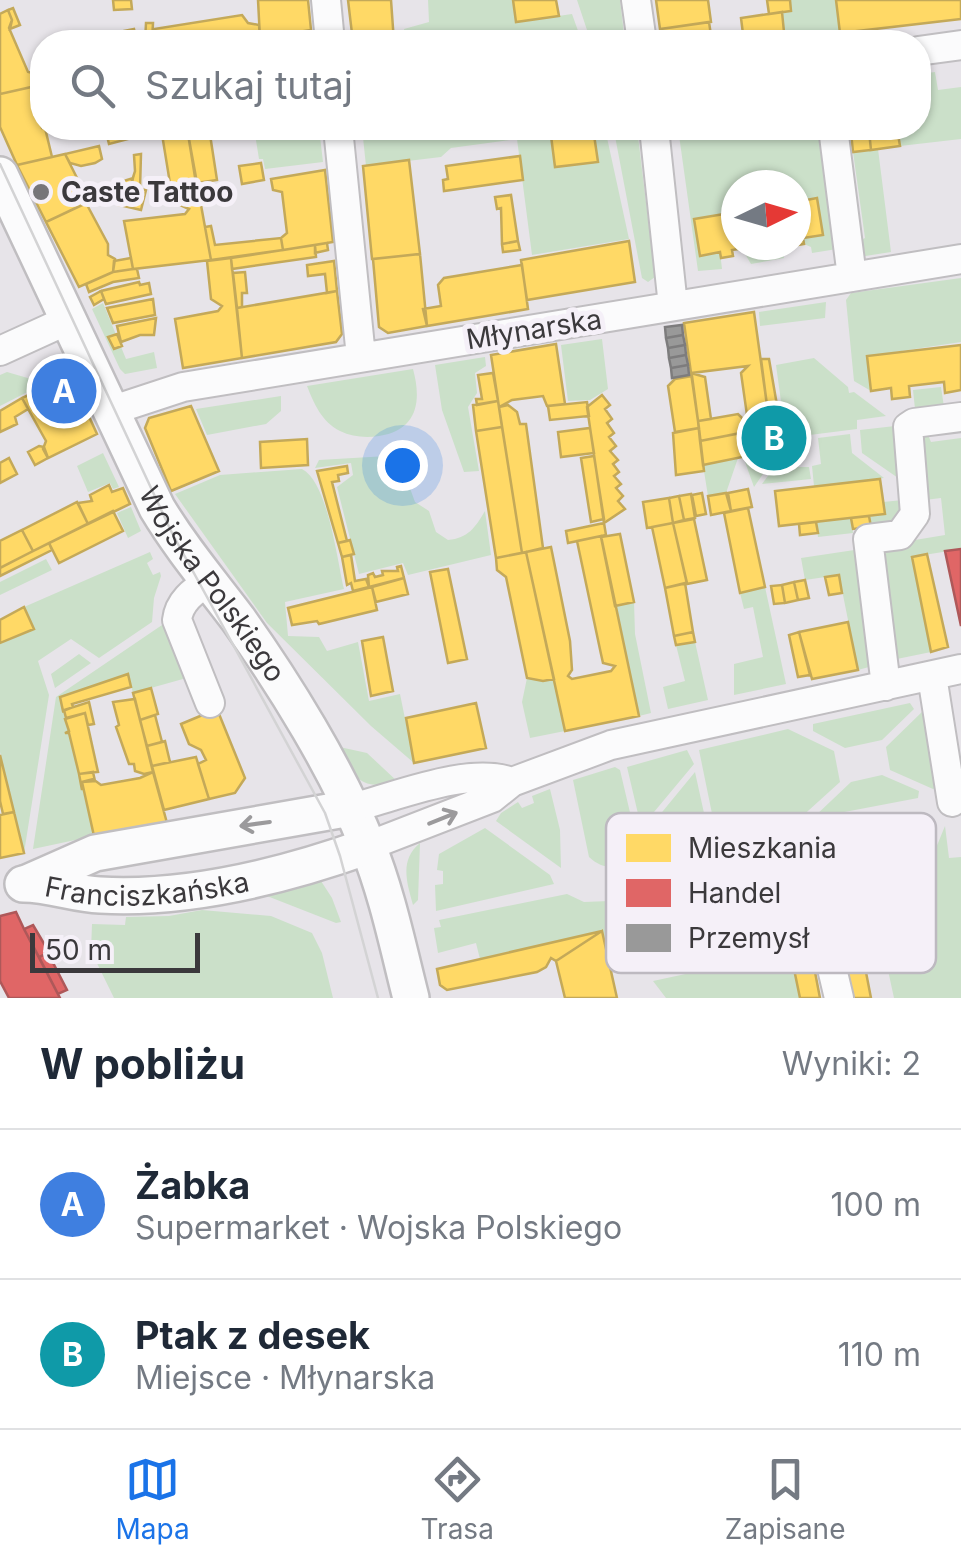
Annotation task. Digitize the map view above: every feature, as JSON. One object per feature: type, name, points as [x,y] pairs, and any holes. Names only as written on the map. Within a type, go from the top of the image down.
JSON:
[{"type":"main road","name":"Wojska Polskiego","points":[[0,175],[157,508],[249,636],[318,746],[351,808],[368,846],[411,998]]},
{"type":"main road","name":"Franciszkańska","points":[[351,808],[95,854],[23,884],[99,896],[168,894],[278,874],[368,846]]},
{"type":"street","points":[[326,0],[329,30]]},
{"type":"street","points":[[636,0],[640,30]]},
{"type":"street","points":[[931,49],[961,46]]},
{"type":"street","points":[[339,140],[361,357]]},
{"type":"street","points":[[655,140],[674,306]]},
{"type":"street","points":[[835,140],[852,277]]},
{"type":"street","name":"Młynarska","points":[[110,411],[182,388],[961,260]]},
{"type":"street","points":[[0,351],[68,320]]},
{"type":"street","points":[[886,686],[868,539],[900,534],[915,514],[908,427],[914,422],[961,417]]},
{"type":"street","points":[[208,582],[186,599],[177,620],[210,703]]},
{"type":"street","name":"Franciszkańska","points":[[368,846],[492,798],[512,782],[610,745],[961,669]]},
{"type":"street","points":[[932,676],[952,802]]},
{"type":"street","name":"Franciszkańska","points":[[351,808],[464,778],[498,777],[512,782]]},
{"type":"street","points":[[833,973],[839,998]]},
{"type":"green space","points":[[428,0],[513,0],[517,22],[572,14],[578,30],[404,30],[429,22]]},
{"type":"green space","points":[[577,0],[620,0],[624,30],[587,30]]},
{"type":"green space","points":[[790,0],[836,0],[840,30],[784,30],[782,12],[791,10]]},
{"type":"green space","points":[[931,72],[935,72],[938,90],[961,87],[961,139],[900,146],[899,140],[931,140]]},
{"type":"green space","points":[[256,140],[320,140],[323,162],[265,169],[263,159],[259,159]]},
{"type":"green space","points":[[363,140],[510,140],[451,148],[441,157],[366,166]]},
{"type":"green space","points":[[517,140],[552,140],[556,167],[598,162],[595,140],[608,140],[629,239],[532,255]]},
{"type":"green space","points":[[616,140],[638,140],[655,277],[648,282],[642,278]]},
{"type":"green space","points":[[680,140],[823,140],[837,249],[812,253],[811,236],[823,234],[817,199],[811,200],[811,170],[721,170],[721,214],[694,219],[700,255],[720,252],[722,269],[698,271]]},
{"type":"green space","points":[[878,149],[891,252],[859,257],[861,240],[865,238],[853,152]]},
{"type":"green space","points":[[961,278],[961,342],[868,356],[871,391],[854,381],[846,300],[851,293]]},
{"type":"green space","points":[[826,302],[825,318],[760,326],[759,312]]},
{"type":"green space","points":[[103,303],[126,359],[154,352],[157,368],[125,374],[120,369],[92,309]]},
{"type":"green space","points":[[602,339],[608,389],[590,400],[568,401],[561,345]]},
{"type":"green space","points":[[485,357],[486,366],[475,373],[477,393],[468,407],[479,471],[464,472],[442,410],[435,365]]},
{"type":"green space","points":[[814,358],[848,387],[849,393],[854,392],[886,416],[857,420],[857,429],[786,438],[776,365]]},
{"type":"green space","points":[[413,369],[417,393],[414,413],[402,428],[379,436],[354,436],[328,423],[307,386]]},
{"type":"green space","points":[[7,372],[31,379],[53,379],[0,406],[0,375]]},
{"type":"green space","points":[[941,387],[944,407],[915,409],[913,390]]},
{"type":"green space","points":[[281,396],[281,411],[266,424],[207,435],[196,409]]},
{"type":"green space","points":[[895,426],[901,480],[862,453],[860,430]]},
{"type":"green space","points":[[926,430],[931,442],[961,438],[961,549],[912,557],[931,652],[892,660],[879,546],[945,535],[941,498],[925,500],[916,442]]},
{"type":"green space","points":[[850,434],[852,453],[884,478],[814,486],[812,466],[821,464],[818,438]]},
{"type":"green space","points":[[796,449],[798,467],[809,467],[811,479],[762,484],[786,451]]},
{"type":"green space","points":[[103,453],[119,487],[113,489],[110,483],[88,492],[77,466]]},
{"type":"green space","points":[[404,455],[415,502],[429,511],[436,532],[448,540],[461,537],[485,511],[491,555],[408,575],[403,563],[359,574],[337,487],[353,475],[351,463],[315,468],[319,460]]},
{"type":"green space","points":[[776,455],[754,487],[745,462]]},
{"type":"green space","points":[[738,458],[726,493],[708,496],[703,465]]},
{"type":"green space","points":[[302,469],[319,489],[325,505],[344,589],[285,602],[288,636],[319,637],[327,651],[358,642],[369,701],[400,694],[414,763],[267,623],[175,494],[220,475]]},
{"type":"green space","points":[[903,500],[901,523],[871,531],[869,516],[884,514],[883,502]]},
{"type":"green space","points":[[131,507],[141,531],[128,538],[117,513]]},
{"type":"green space","points":[[851,518],[853,533],[818,537],[816,522]]},
{"type":"green space","points":[[861,549],[876,665],[858,670],[839,575],[805,580],[801,558]]},
{"type":"green space","points":[[150,552],[153,559],[147,563],[153,575],[160,572],[161,576],[152,622],[99,658],[71,639],[38,661],[49,695],[24,853],[0,752],[0,643],[34,629],[24,607]]},
{"type":"green space","points":[[46,559],[52,570],[0,595],[0,582]]},
{"type":"green space","points":[[765,587],[786,684],[734,695],[734,664],[763,657],[753,607],[744,609],[740,593]]},
{"type":"green space","points":[[634,602],[635,634],[651,713],[639,716],[615,606]]},
{"type":"green space","points":[[165,623],[190,677],[133,693],[128,675],[60,697],[69,731],[65,733],[69,733],[94,836],[33,849],[56,697]]},
{"type":"green space","points":[[695,642],[708,700],[668,709],[663,687],[685,681],[676,645]]},
{"type":"green space","points":[[79,654],[91,663],[55,688],[51,674]]},
{"type":"green space","points":[[527,678],[554,679],[565,731],[530,738],[522,702]]},
{"type":"green space","points":[[910,703],[914,709],[882,740],[845,748],[813,731],[813,724]]},
{"type":"green space","points":[[924,710],[936,788],[933,789],[890,770],[886,747]]},
{"type":"green space","points":[[788,729],[834,751],[840,782],[806,813],[712,813],[699,750]]},
{"type":"green space","points":[[335,746],[367,753],[398,782],[374,785],[359,779]]},
{"type":"green space","points":[[687,750],[694,764],[653,813],[638,813],[627,767]]},
{"type":"green space","points":[[615,767],[620,770],[630,813],[606,813],[606,866],[589,857],[573,780]]},
{"type":"green space","points":[[695,772],[704,813],[661,813]]},
{"type":"green space","points":[[882,775],[919,791],[918,798],[839,813],[818,813],[851,782]]},
{"type":"green space","points":[[550,789],[560,830],[561,868],[496,821],[518,802],[522,808],[534,803],[532,796]]},
{"type":"green space","points":[[945,826],[949,858],[961,857],[961,998],[894,998],[889,973],[936,973],[936,848]]},
{"type":"green space","points":[[485,828],[550,875],[554,884],[436,911],[435,885],[443,884],[443,871],[437,870],[439,854]]},
{"type":"green space","points":[[420,843],[418,900],[413,905],[407,864]]},
{"type":"green space","points":[[321,881],[341,922],[267,896],[266,891]]},
{"type":"green space","points":[[567,894],[584,902],[606,901],[606,950],[602,932],[480,959],[476,943],[438,953],[434,928],[441,927],[439,920]]},
{"type":"green space","points":[[202,910],[271,916],[312,933],[322,953],[333,998],[114,998],[91,951],[92,924],[125,925],[126,917]]},
{"type":"green space","points":[[690,973],[795,973],[800,998],[666,998],[653,981]]},
{"type":"building: Mieszkania","points":[[113,0],[131,0],[132,9],[114,10]]},
{"type":"building: Mieszkania","points":[[258,0],[308,0],[311,30],[260,30]]},
{"type":"building: Mieszkania","points":[[348,0],[391,0],[393,30],[352,30]]},
{"type":"building: Mieszkania","points":[[513,0],[556,0],[559,16],[516,22]]},
{"type":"building: Mieszkania","points":[[656,0],[708,0],[711,22],[660,29]]},
{"type":"building: Mieszkania","points":[[767,0],[790,0],[791,11],[769,14]]},
{"type":"building: Mieszkania","points":[[836,0],[961,0],[961,19],[840,30]]},
{"type":"building: Mieszkania","points":[[13,8],[20,25],[10,29],[8,10]]},
{"type":"building: Mieszkania","points":[[8,10],[12,20],[9,28],[30,72],[30,87],[0,94],[0,14]]},
{"type":"building: Mieszkania","points":[[782,12],[784,30],[742,30],[741,18]]},
{"type":"building: Mieszkania","points":[[242,15],[248,23],[259,25],[259,30],[154,30]]},
{"type":"building: Mieszkania","points":[[709,22],[710,30],[660,30]]},
{"type":"building: Mieszkania","points":[[30,87],[30,140],[48,140],[52,157],[17,165],[0,127],[0,94]]},
{"type":"building: Mieszkania","points":[[163,140],[189,140],[211,260],[133,269],[124,221],[185,214],[189,209],[173,202]]},
{"type":"building: Mieszkania","points":[[189,140],[211,140],[217,180],[196,183]]},
{"type":"building: Mieszkania","points":[[552,140],[595,140],[598,162],[555,167]]},
{"type":"building: Mieszkania","points":[[852,140],[870,140],[871,150],[853,152]]},
{"type":"building: Mieszkania","points":[[870,140],[899,140],[900,146],[871,150]]},
{"type":"building: Mieszkania","points":[[99,146],[102,159],[95,163],[70,163],[65,154]]},
{"type":"building: Mieszkania","points":[[65,154],[89,202],[46,222],[17,165]]},
{"type":"building: Mieszkania","points":[[141,154],[140,189],[146,190],[141,210],[124,206],[135,171],[134,155]]},
{"type":"building: Mieszkania","points":[[520,156],[523,180],[444,191],[443,180],[448,179],[446,166]]},
{"type":"building: Mieszkania","points":[[409,160],[420,254],[372,259],[363,166]]},
{"type":"building: Mieszkania","points":[[261,163],[264,180],[242,184],[239,166]]},
{"type":"building: Mieszkania","points":[[325,170],[333,242],[283,250],[281,238],[287,233],[282,192],[273,190],[271,179]]},
{"type":"building: Mieszkania","points":[[133,178],[131,187],[120,192],[117,183]]},
{"type":"building: Mieszkania","points":[[127,190],[124,206],[118,205],[116,193]]},
{"type":"building: Mieszkania","points":[[511,195],[518,241],[502,244],[501,208],[497,209],[495,197]]},
{"type":"building: Mieszkania","points":[[817,198],[823,235],[811,237],[811,199]]},
{"type":"building: Mieszkania","points":[[86,203],[108,244],[108,255],[115,259],[113,272],[79,287],[46,222]]},
{"type":"building: Mieszkania","points":[[721,214],[721,258],[720,252],[700,256],[694,219]]},
{"type":"building: Mieszkania","points":[[211,226],[215,245],[281,238],[283,250],[211,260],[205,227]]},
{"type":"building: Mieszkania","points":[[518,241],[520,250],[503,252],[502,244]]},
{"type":"building: Mieszkania","points":[[629,241],[635,282],[527,300],[521,260]]},
{"type":"building: Mieszkania","points":[[327,243],[328,250],[315,253],[315,245]]},
{"type":"building: Mieszkania","points":[[315,245],[316,257],[232,269],[231,258]]},
{"type":"building: Mieszkania","points":[[420,254],[427,326],[388,333],[379,327],[373,259]]},
{"type":"building: Mieszkania","points":[[131,258],[133,269],[113,272],[114,261]]},
{"type":"building: Mieszkania","points":[[231,258],[242,358],[183,368],[175,319],[218,311],[222,306],[211,299],[207,261]]},
{"type":"building: Mieszkania","points":[[334,261],[337,291],[327,293],[325,274],[308,276],[307,265]]},
{"type":"building: Mieszkania","points":[[522,265],[528,309],[427,326],[423,309],[441,306],[438,285],[444,278]]},
{"type":"building: Mieszkania","points":[[137,269],[139,278],[113,282],[89,292],[86,284],[113,272]]},
{"type":"building: Mieszkania","points":[[245,272],[247,293],[242,293],[242,307],[237,308],[233,273]]},
{"type":"building: Mieszkania","points":[[149,283],[151,294],[106,304],[101,291]]},
{"type":"building: Mieszkania","points":[[101,291],[104,299],[94,305],[90,297]]},
{"type":"building: Mieszkania","points":[[337,291],[342,334],[336,342],[242,358],[237,308]]},
{"type":"building: Mieszkania","points":[[153,299],[155,315],[113,323],[107,308]]},
{"type":"building: Mieszkania","points":[[754,312],[770,427],[700,441],[698,421],[738,414],[743,419],[747,415],[741,373],[748,366],[691,373],[684,323]]},
{"type":"building: Mieszkania","points":[[156,318],[154,335],[121,342],[117,326]]},
{"type":"building: Mieszkania","points":[[117,334],[122,346],[114,349],[108,337]]},
{"type":"building: Mieszkania","points":[[556,344],[565,404],[547,406],[543,396],[512,400],[499,407],[491,355]]},
{"type":"building: Mieszkania","points":[[961,345],[961,390],[945,393],[944,382],[909,386],[910,397],[892,399],[891,388],[871,391],[867,356]]},
{"type":"building: Mieszkania","points":[[761,359],[769,359],[778,411],[768,413]]},
{"type":"building: Mieszkania","points":[[493,373],[498,401],[477,405],[476,399],[482,399],[478,375]]},
{"type":"building: Mieszkania","points":[[691,373],[705,377],[711,419],[698,421]]},
{"type":"building: Mieszkania","points":[[70,375],[97,434],[48,458],[43,449],[46,441],[22,398]]},
{"type":"building: Mieszkania","points":[[692,376],[699,428],[675,432],[668,386],[675,379]]},
{"type":"building: Mieszkania","points":[[602,395],[610,405],[605,409],[612,419],[607,423],[614,433],[609,437],[616,446],[610,451],[618,460],[613,464],[619,472],[614,476],[621,484],[616,488],[623,496],[618,501],[625,509],[604,523],[587,407]]},
{"type":"building: Mieszkania","points":[[22,398],[28,409],[15,417],[17,424],[0,432],[0,411]]},
{"type":"building: Mieszkania","points":[[498,401],[502,427],[476,431],[473,405]]},
{"type":"building: Mieszkania","points":[[587,402],[589,416],[550,420],[548,406]]},
{"type":"building: Mieszkania","points":[[508,405],[517,412],[520,424],[526,424],[543,548],[522,553],[499,407]]},
{"type":"building: Mieszkania","points":[[191,406],[219,471],[171,491],[145,428],[149,418]]},
{"type":"building: Mieszkania","points":[[502,427],[522,553],[496,558],[476,431]]},
{"type":"building: Mieszkania","points":[[772,427],[776,450],[703,465],[700,441]]},
{"type":"building: Mieszkania","points":[[590,428],[594,453],[561,457],[558,432]]},
{"type":"building: Mieszkania","points":[[699,428],[704,471],[676,475],[673,433]]},
{"type":"building: Mieszkania","points":[[307,439],[308,465],[261,468],[260,442]]},
{"type":"building: Mieszkania","points":[[44,447],[48,458],[35,465],[28,452]]},
{"type":"building: Mieszkania","points":[[594,456],[604,519],[591,522],[581,458]]},
{"type":"building: Mieszkania","points":[[9,458],[17,474],[0,483],[0,463]]},
{"type":"building: Mieszkania","points":[[347,466],[348,473],[338,475],[339,481],[332,482],[347,541],[338,543],[317,471]]},
{"type":"building: Mieszkania","points":[[880,479],[885,514],[779,526],[775,491]]},
{"type":"building: Mieszkania","points":[[109,485],[112,492],[123,488],[130,504],[88,524],[78,503],[92,501],[90,495]]},
{"type":"building: Mieszkania","points":[[748,489],[752,507],[731,511],[728,493]]},
{"type":"building: Mieszkania","points":[[702,493],[706,514],[696,516],[692,495]]},
{"type":"building: Mieszkania","points":[[726,493],[731,511],[711,515],[708,496]]},
{"type":"building: Mieszkania","points":[[691,494],[695,518],[684,520],[679,496]]},
{"type":"building: Mieszkania","points":[[679,496],[684,520],[673,523],[669,498]]},
{"type":"building: Mieszkania","points":[[669,498],[673,523],[647,528],[643,502]]},
{"type":"building: Mieszkania","points":[[77,502],[88,524],[33,551],[22,530]]},
{"type":"building: Mieszkania","points":[[748,508],[765,587],[740,593],[724,513]]},
{"type":"building: Mieszkania","points":[[113,511],[123,531],[59,563],[49,543]]},
{"type":"building: Mieszkania","points":[[869,516],[871,527],[853,529],[851,518]]},
{"type":"building: Mieszkania","points":[[694,519],[707,580],[687,584],[673,523]]},
{"type":"building: Mieszkania","points":[[816,522],[818,533],[800,535],[799,524]]},
{"type":"building: Mieszkania","points":[[604,523],[606,535],[568,543],[566,531]]},
{"type":"building: Mieszkania","points":[[673,523],[687,583],[665,588],[652,527]]},
{"type":"building: Mieszkania","points":[[22,530],[33,551],[0,568],[0,541]]},
{"type":"building: Mieszkania","points":[[620,534],[634,602],[615,606],[601,537]]},
{"type":"building: Mieszkania","points":[[601,536],[639,716],[565,731],[526,552],[551,547],[570,641],[572,670],[568,676],[572,679],[611,671],[615,666],[603,663],[577,541]]},
{"type":"building: Mieszkania","points":[[350,540],[354,554],[342,557],[338,543]]},
{"type":"building: Mieszkania","points":[[49,543],[52,550],[0,576],[0,568]]},
{"type":"building: Mieszkania","points":[[526,552],[554,679],[543,681],[527,678],[506,577],[497,570],[496,558]]},
{"type":"building: Mieszkania","points":[[927,554],[948,647],[931,652],[912,557]]},
{"type":"building: Mieszkania","points":[[351,555],[355,581],[366,579],[369,587],[353,591],[351,583],[347,585],[342,557]]},
{"type":"building: Mieszkania","points":[[401,566],[404,578],[369,587],[368,575],[398,571]]},
{"type":"building: Mieszkania","points":[[448,569],[467,659],[448,663],[430,572]]},
{"type":"building: Mieszkania","points":[[839,575],[842,593],[829,595],[825,577]]},
{"type":"building: Mieszkania","points":[[404,578],[408,594],[376,602],[372,587]]},
{"type":"building: Mieszkania","points":[[805,580],[809,598],[798,600],[794,582]]},
{"type":"building: Mieszkania","points":[[794,582],[798,600],[785,603],[782,585]]},
{"type":"building: Mieszkania","points":[[685,583],[693,632],[674,636],[665,588]]},
{"type":"building: Mieszkania","points":[[782,585],[785,603],[774,604],[771,586]]},
{"type":"building: Mieszkania","points":[[372,587],[377,610],[319,624],[317,621],[292,625],[288,608]]},
{"type":"building: Mieszkania","points":[[24,607],[34,629],[0,643],[0,620]]},
{"type":"building: Mieszkania","points":[[848,622],[858,670],[812,679],[799,632]]},
{"type":"building: Mieszkania","points":[[693,632],[695,642],[676,645],[674,636]]},
{"type":"building: Mieszkania","points":[[799,632],[810,675],[798,677],[789,635]]},
{"type":"building: Mieszkania","points":[[383,637],[393,691],[371,696],[362,641]]},
{"type":"building: Mieszkania","points":[[128,674],[131,687],[72,704],[63,711],[60,697]]},
{"type":"building: Mieszkania","points":[[151,688],[158,714],[140,720],[133,693]]},
{"type":"building: Mieszkania","points":[[135,699],[153,772],[144,774],[129,764],[116,727],[119,725],[113,702]]},
{"type":"building: Mieszkania","points":[[89,702],[94,724],[88,725],[85,713],[66,718],[64,710]]},
{"type":"building: Mieszkania","points":[[476,703],[486,748],[414,763],[406,718]]},
{"type":"building: Mieszkania","points":[[217,709],[245,778],[235,793],[209,799],[198,764],[206,760],[201,750],[189,744],[181,724]]},
{"type":"building: Mieszkania","points":[[85,713],[98,772],[79,774],[69,733],[65,733],[69,731],[65,719]]},
{"type":"building: Mieszkania","points":[[155,715],[162,742],[147,746],[140,720]]},
{"type":"building: Mieszkania","points":[[165,741],[170,762],[152,766],[147,746]]},
{"type":"building: Mieszkania","points":[[0,755],[14,812],[3,814],[0,801]]},
{"type":"building: Mieszkania","points":[[196,757],[209,799],[164,810],[152,766]]},
{"type":"building: Mieszkania","points":[[93,772],[95,781],[82,782],[82,790],[79,774]]},
{"type":"building: Mieszkania","points":[[153,772],[167,823],[94,836],[82,782],[93,779],[101,785]]},
{"type":"building: Mieszkania","points":[[14,812],[24,853],[0,858],[0,815]]},
{"type":"building: Mieszkania","points":[[602,931],[606,973],[611,973],[617,998],[565,998],[556,961]]},
{"type":"building: Mieszkania","points":[[602,931],[556,961],[551,958],[537,972],[447,990],[440,985],[437,969]]},
{"type":"building: Mieszkania","points":[[795,973],[815,973],[820,998],[800,998]]},
{"type":"building: Mieszkania","points":[[846,973],[866,973],[871,998],[851,998]]},
{"type":"building: Handel","points":[[961,549],[961,626],[945,551]]},
{"type":"building: Handel","points":[[16,912],[60,998],[9,998],[0,981],[0,916]]},
{"type":"building: Handel","points":[[33,925],[49,952],[39,957],[24,929]]},
{"type":"building: Handel","points":[[48,953],[67,990],[58,994],[39,957]]},
{"type":"building: Przemysł","points":[[682,325],[683,335],[666,338],[665,327]]},
{"type":"building: Przemysł","points":[[683,335],[685,345],[668,348],[666,338]]},
{"type":"building: Przemysł","points":[[685,345],[686,355],[669,358],[668,348]]},
{"type":"building: Przemysł","points":[[686,355],[688,365],[671,368],[669,358]]},
{"type":"building: Przemysł","points":[[688,365],[689,375],[672,378],[671,368]]},
{"type":"tram line","points":[[0,164],[172,533],[325,813],[378,998]]},
{"type":"place","name":"Caste Tattoo","points":[[41,192]]},
{"type":"place","name":"Żabka","points":[[64,391]]},
{"type":"place","name":"Ptak z desek","points":[[774,438]]}]
